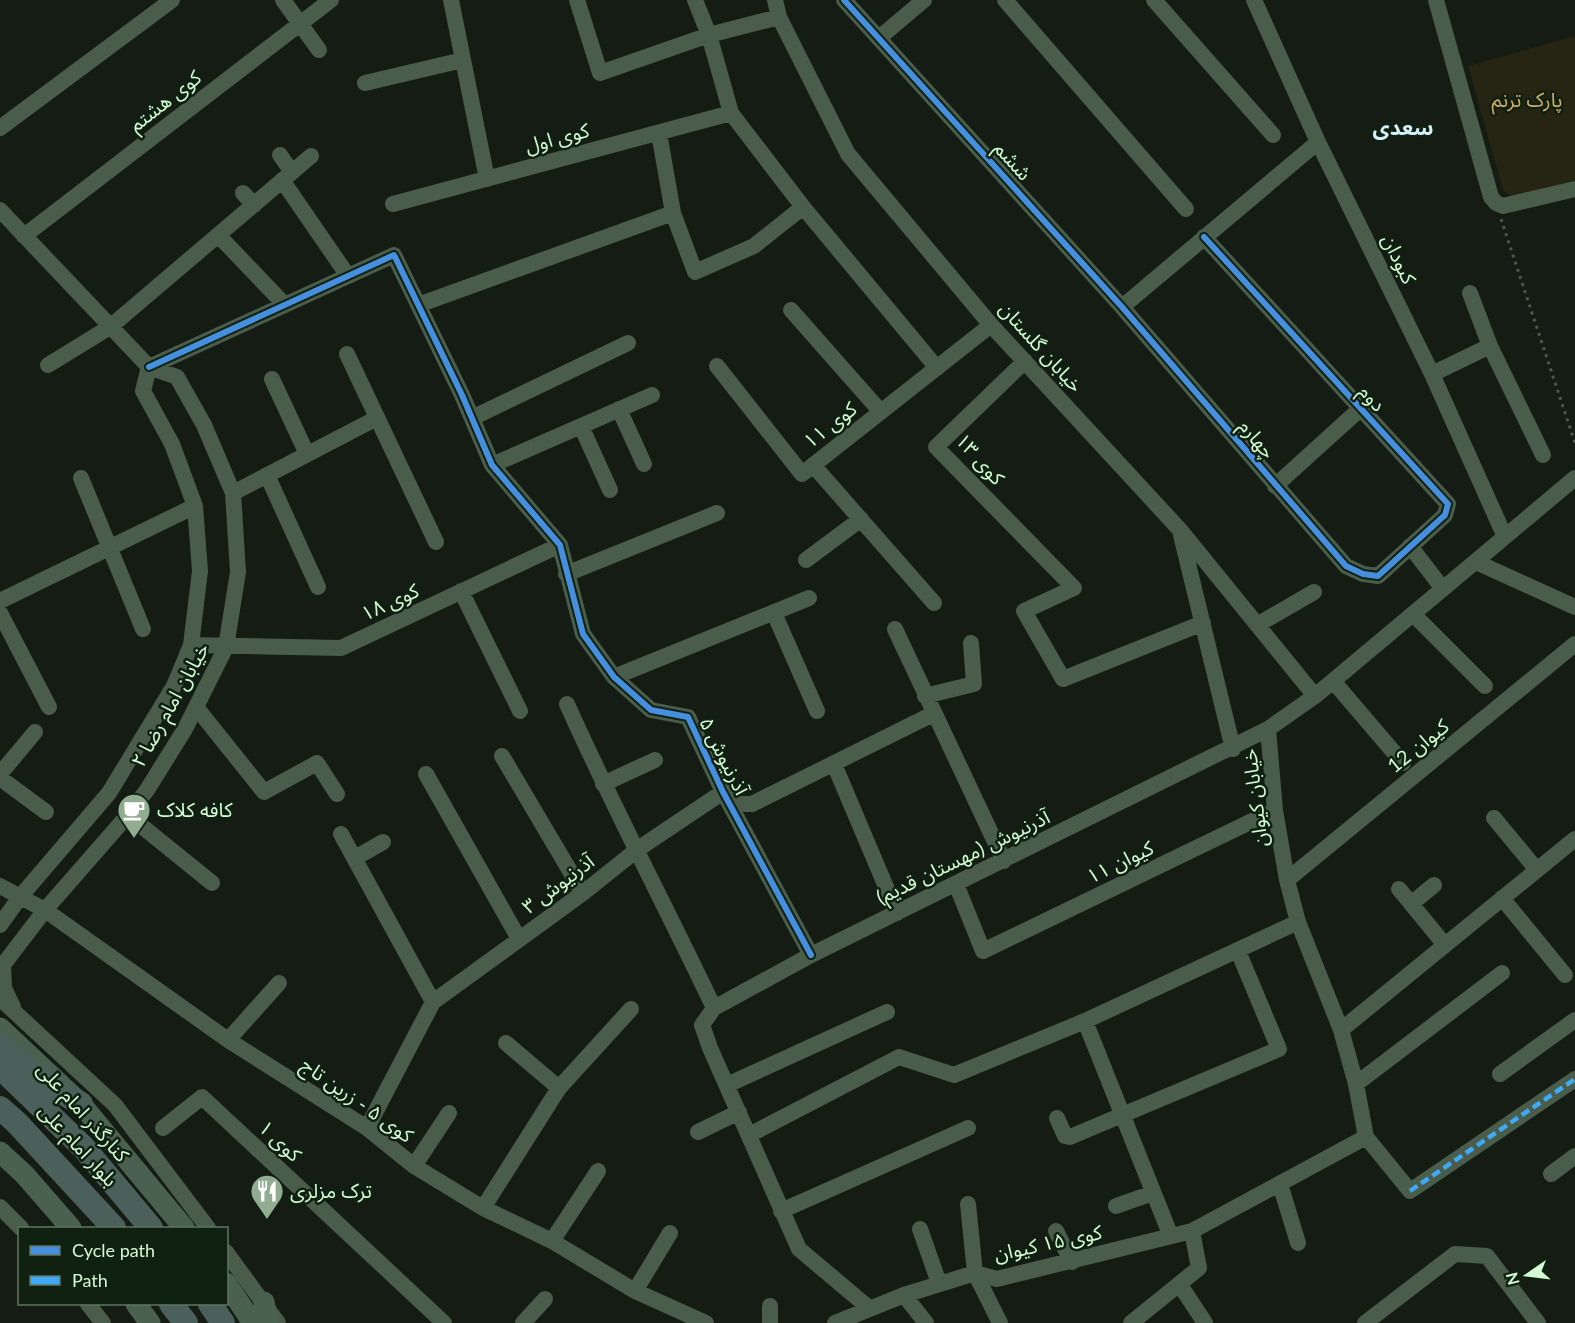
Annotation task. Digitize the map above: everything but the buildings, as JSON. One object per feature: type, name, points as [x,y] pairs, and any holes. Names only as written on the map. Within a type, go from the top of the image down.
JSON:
[{"type":"highway","points":[[0,1046],[38,1077],[81,1104]]},
{"type":"highway","name":"بلوار امام علی","points":[[0,1067],[84,1148],[150,1227]]},
{"type":"highway","name":"بلوار امام علی","points":[[0,1108],[25,1131],[113,1227]]},
{"type":"highway","points":[[172,1305],[186,1323]]},
{"type":"highway","points":[[211,1305],[223,1323]]},
{"type":"main road","name":"کنارگذر امام علی","points":[[0,1028],[81,1104],[183,1227]]},
{"type":"main road","points":[[0,1152],[24,1174],[70,1227]]},
{"type":"main road","points":[[228,1286],[253,1323]]},
{"type":"main road","points":[[264,1302],[268,1323]]},
{"type":"main road","points":[[137,1305],[150,1323]]},
{"type":"street","points":[[0,128],[172,0]]},
{"type":"street","points":[[284,0],[319,50]]},
{"type":"street","name":"کوی هشتم","points":[[24,236],[331,0]]},
{"type":"street","points":[[451,0],[487,179]]},
{"type":"street","points":[[577,0],[600,73],[709,35],[779,17]]},
{"type":"street","points":[[695,0],[709,35],[731,113],[802,207],[937,368]]},
{"type":"street","name":"خیابان گلستان","points":[[775,0],[779,17],[848,154],[991,325],[1180,531],[1316,696]]},
{"type":"street","name":"ششم","points":[[844,0],[1122,307]]},
{"type":"street","points":[[879,38],[924,0]]},
{"type":"street","points":[[1005,0],[1186,208]]},
{"type":"street","points":[[1154,0],[1273,135]]},
{"type":"street","name":"کبودان","points":[[1254,0],[1318,142],[1432,374],[1505,537]]},
{"type":"street","points":[[1436,0],[1491,197],[1503,206],[1575,189]]},
{"type":"street","points":[[365,83],[463,60]]},
{"type":"street","name":"کوی اول","points":[[393,204],[731,113]]},
{"type":"street","points":[[660,133],[673,213],[694,272],[754,246],[802,207]]},
{"type":"street","points":[[1122,307],[1318,142]]},
{"type":"street","points":[[280,155],[287,176],[348,276]]},
{"type":"street","points":[[48,365],[110,327],[218,235],[248,199],[287,176],[311,156]]},
{"type":"street","name":"خیابان امام رضا ۲","points":[[0,210],[149,367],[177,377],[204,424],[233,493],[238,572],[226,647],[185,729],[128,815],[45,910],[3,965],[6,1004]]},
{"type":"street","points":[[418,305],[673,213]]},
{"type":"street","points":[[218,235],[285,305]]},
{"type":"street","name":"دوم","points":[[1204,237],[1448,504],[1445,515],[1378,576]]},
{"type":"street","points":[[149,367],[394,255],[492,465],[560,545]]},
{"type":"street","points":[[1470,293],[1490,346],[1543,455]]},
{"type":"street","name":"چهارم","points":[[1122,307],[1346,566],[1363,574],[1378,576]]},
{"type":"street","points":[[791,310],[880,412]]},
{"type":"street","name":"کوی ۱۱","points":[[717,366],[802,474],[991,325]]},
{"type":"street","points":[[472,418],[628,343]]},
{"type":"street","points":[[1432,374],[1490,346]]},
{"type":"street","points":[[347,354],[436,542]]},
{"type":"street","name":"کوی ۱۳","points":[[1025,361],[936,447],[1074,588],[1024,612],[1063,679],[1203,623]]},
{"type":"street","name":"خیابان امام رضا ۲","points":[[0,925],[20,897],[109,793],[174,686],[191,645],[200,571],[195,506],[172,444],[143,391],[149,367]]},
{"type":"street","points":[[272,379],[307,454]]},
{"type":"street","points":[[492,465],[652,395]]},
{"type":"street","points":[[620,409],[644,464]]},
{"type":"street","name":"دوم","points":[[1275,486],[1360,409]]},
{"type":"street","points":[[233,493],[377,418]]},
{"type":"street","points":[[581,426],[610,490]]},
{"type":"street","points":[[813,465],[934,603]]},
{"type":"street","points":[[267,475],[318,587]]},
{"type":"street","points":[[81,478],[143,629]]},
{"type":"street","name":"خیابان کیوان","points":[[1366,1137],[1356,1084],[1341,1030],[1298,922],[1287,880],[1275,810],[1268,729],[1316,696],[1575,478]]},
{"type":"street","points":[[0,602],[195,506]]},
{"type":"street","points":[[566,574],[717,513]]},
{"type":"street","points":[[806,560],[861,519]]},
{"type":"street","points":[[1180,531],[1233,749]]},
{"type":"street","name":"آذرنیوش ۵","points":[[560,545],[583,634],[614,677],[651,710],[688,717],[723,792],[811,955]]},
{"type":"street","name":"کوی ۱۸","points":[[191,645],[341,648],[560,545]]},
{"type":"street","points":[[1410,546],[1443,589]]},
{"type":"street","points":[[1476,562],[1575,607]]},
{"type":"street","points":[[461,591],[520,711]]},
{"type":"street","points":[[1257,625],[1314,592]]},
{"type":"street","points":[[614,677],[809,598]]},
{"type":"street","points":[[0,613],[49,707]]},
{"type":"street","points":[[774,613],[817,711]]},
{"type":"street","points":[[1413,614],[1485,686]]},
{"type":"street","points":[[895,628],[933,714],[1004,861]]},
{"type":"street","points":[[925,696],[974,684],[971,643]]},
{"type":"street","name":"کیوان 12","points":[[1287,880],[1575,644]]},
{"type":"street","points":[[1333,681],[1403,762]]},
{"type":"street","points":[[567,704],[603,784],[638,849],[714,1008],[702,1024],[726,1085],[799,1249],[869,1308]]},
{"type":"street","points":[[196,707],[264,792],[317,763],[337,794]]},
{"type":"street","points":[[723,792],[737,804],[752,804],[933,714]]},
{"type":"street","name":"آذرنیوش (مهستان قدیم)","points":[[714,1008],[811,955],[1233,749],[1268,729]]},
{"type":"street","points":[[35,732],[0,776],[46,812]]},
{"type":"street","points":[[502,756],[583,893]]},
{"type":"street","points":[[603,784],[655,760]]},
{"type":"street","points":[[834,764],[897,913]]},
{"type":"street","points":[[426,774],[519,939]]},
{"type":"street","name":"آذرنیوش ۳","points":[[367,1128],[433,1002],[583,893],[638,849],[723,792]]},
{"type":"street","name":"کیوان ۱۱","points":[[956,884],[983,951],[1275,810]]},
{"type":"street","points":[[128,815],[212,883]]},
{"type":"street","points":[[1494,818],[1537,870]]},
{"type":"street","points":[[340,834],[433,1002]]},
{"type":"street","points":[[1341,1030],[1575,839]]},
{"type":"street","points":[[355,858],[383,842]]},
{"type":"street","points":[[1411,904],[1434,885]]},
{"type":"street","name":"کوی ۵ - زرین تاج","points":[[0,886],[45,910],[228,1040],[367,1128],[414,1166],[483,1208],[552,1241],[635,1291],[706,1323]]},
{"type":"street","points":[[1399,889],[1445,945]]},
{"type":"street","points":[[1502,898],[1565,975]]},
{"type":"street","points":[[748,1135],[899,1057],[954,1075],[1085,1021],[1298,922]]},
{"type":"street","points":[[1057,1118],[1067,1138],[1279,1049],[1238,951]]},
{"type":"street","points":[[1356,1084],[1502,973]]},
{"type":"street","points":[[228,1040],[279,983]]},
{"type":"street","points":[[6,1004],[115,1105],[207,1227]]},
{"type":"street","points":[[483,1208],[559,1088],[631,1009]]},
{"type":"street","points":[[726,1085],[887,1012]]},
{"type":"street","points":[[1500,1074],[1575,1020]]},
{"type":"street","points":[[1085,1021],[1170,1234]]},
{"type":"street","points":[[506,1043],[559,1088]]},
{"type":"street","points":[[1366,1137],[1410,1191],[1575,1079]]},
{"type":"street","name":"کوی ۱","points":[[163,1128],[202,1097],[444,1323]]},
{"type":"street","points":[[698,1132],[739,1112]]},
{"type":"street","points":[[414,1166],[448,1113]]},
{"type":"street","points":[[781,1211],[968,1128]]},
{"type":"street","name":"کوی ۱۵ کیوان","points":[[835,1323],[904,1295],[975,1273],[997,1279],[1072,1262],[1170,1234],[1192,1231],[1366,1137]]},
{"type":"street","points":[[1551,1174],[1575,1156]]},
{"type":"street","points":[[552,1241],[598,1171]]},
{"type":"street","points":[[1280,1184],[1298,1243]]},
{"type":"street","points":[[1116,1206],[1153,1193]]},
{"type":"street","points":[[968,1204],[975,1273],[1000,1323]]},
{"type":"street","points":[[0,1207],[20,1227]]},
{"type":"street","points":[[920,1229],[939,1283]]},
{"type":"street","points":[[1056,1231],[1072,1262]]},
{"type":"street","points":[[1131,1323],[1180,1286],[1199,1268],[1192,1231]]},
{"type":"street","points":[[635,1291],[670,1233]]},
{"type":"street","points":[[1365,1323],[1383,1318],[1455,1254],[1487,1256],[1538,1323]]},
{"type":"street","points":[[228,1255],[278,1323]]},
{"type":"street","points":[[1180,1286],[1210,1321]]},
{"type":"street","points":[[904,1295],[926,1323]]},
{"type":"street","points":[[523,1323],[545,1299]]},
{"type":"street","points":[[89,1305],[103,1323]]},
{"type":"path","points":[[1496,203],[1575,444]]},
{"type":"green space","name":"پارک ترنم","points":[[1575,36],[1575,180],[1513,198],[1503,190],[1468,66]]},
{"type":"marked path","points":[[1410,1191],[1575,1079]]},
{"type":"cycle path","points":[[844,0],[1122,307],[1346,566],[1363,574],[1378,576],[1445,515],[1448,504],[1204,237]]},
{"type":"cycle path","points":[[149,367],[394,255],[462,395],[492,465],[560,545],[583,634],[614,677],[651,710],[688,717],[723,792],[811,955]]},
{"type":"place","name":"کافه کلاک","points":[[134,839]]},
{"type":"place","name":"ترک مزلری","points":[[267,1220]]},
{"type":"district","name":"سعدی","points":[[1403,128]]}]
